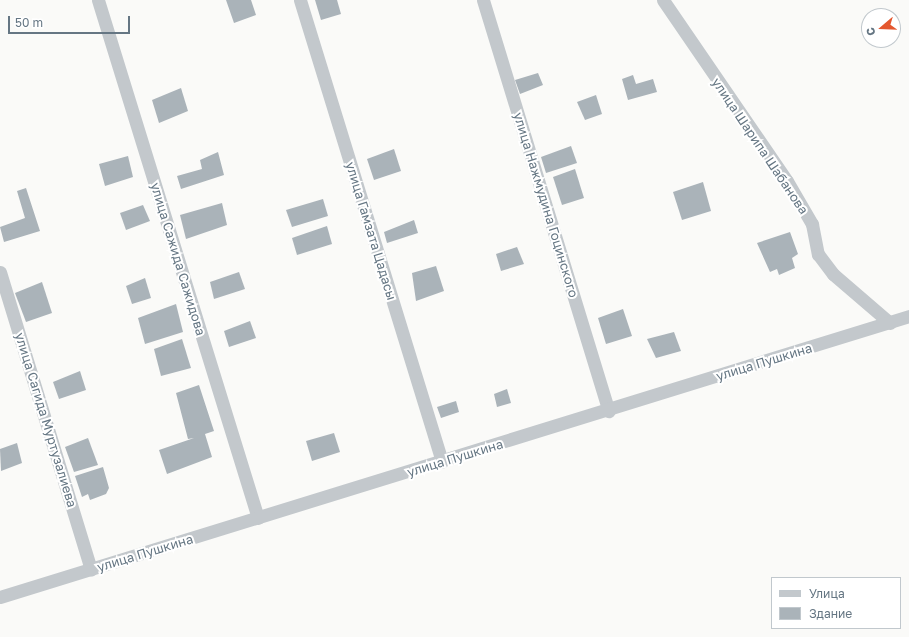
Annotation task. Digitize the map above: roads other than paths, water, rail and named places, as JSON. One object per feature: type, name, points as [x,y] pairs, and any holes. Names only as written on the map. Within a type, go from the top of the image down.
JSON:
[{"type":"street","name":"улица Сажида Сажидова","points":[[98,0],[258,518]]},
{"type":"street","name":"улица Гамзата Цадасы","points":[[300,0],[442,462]]},
{"type":"street","name":"улица Нажмудина Гоцинского","points":[[483,0],[609,411]]},
{"type":"street","name":"улица Шарипа Шабанова","points":[[663,0],[787,181],[812,224],[818,254],[833,274],[890,322]]},
{"type":"street","name":"улица Сагида Муртузалиева","points":[[0,272],[91,569]]},
{"type":"street","name":"улица Пушкина","points":[[0,597],[609,411],[909,316]]}]
